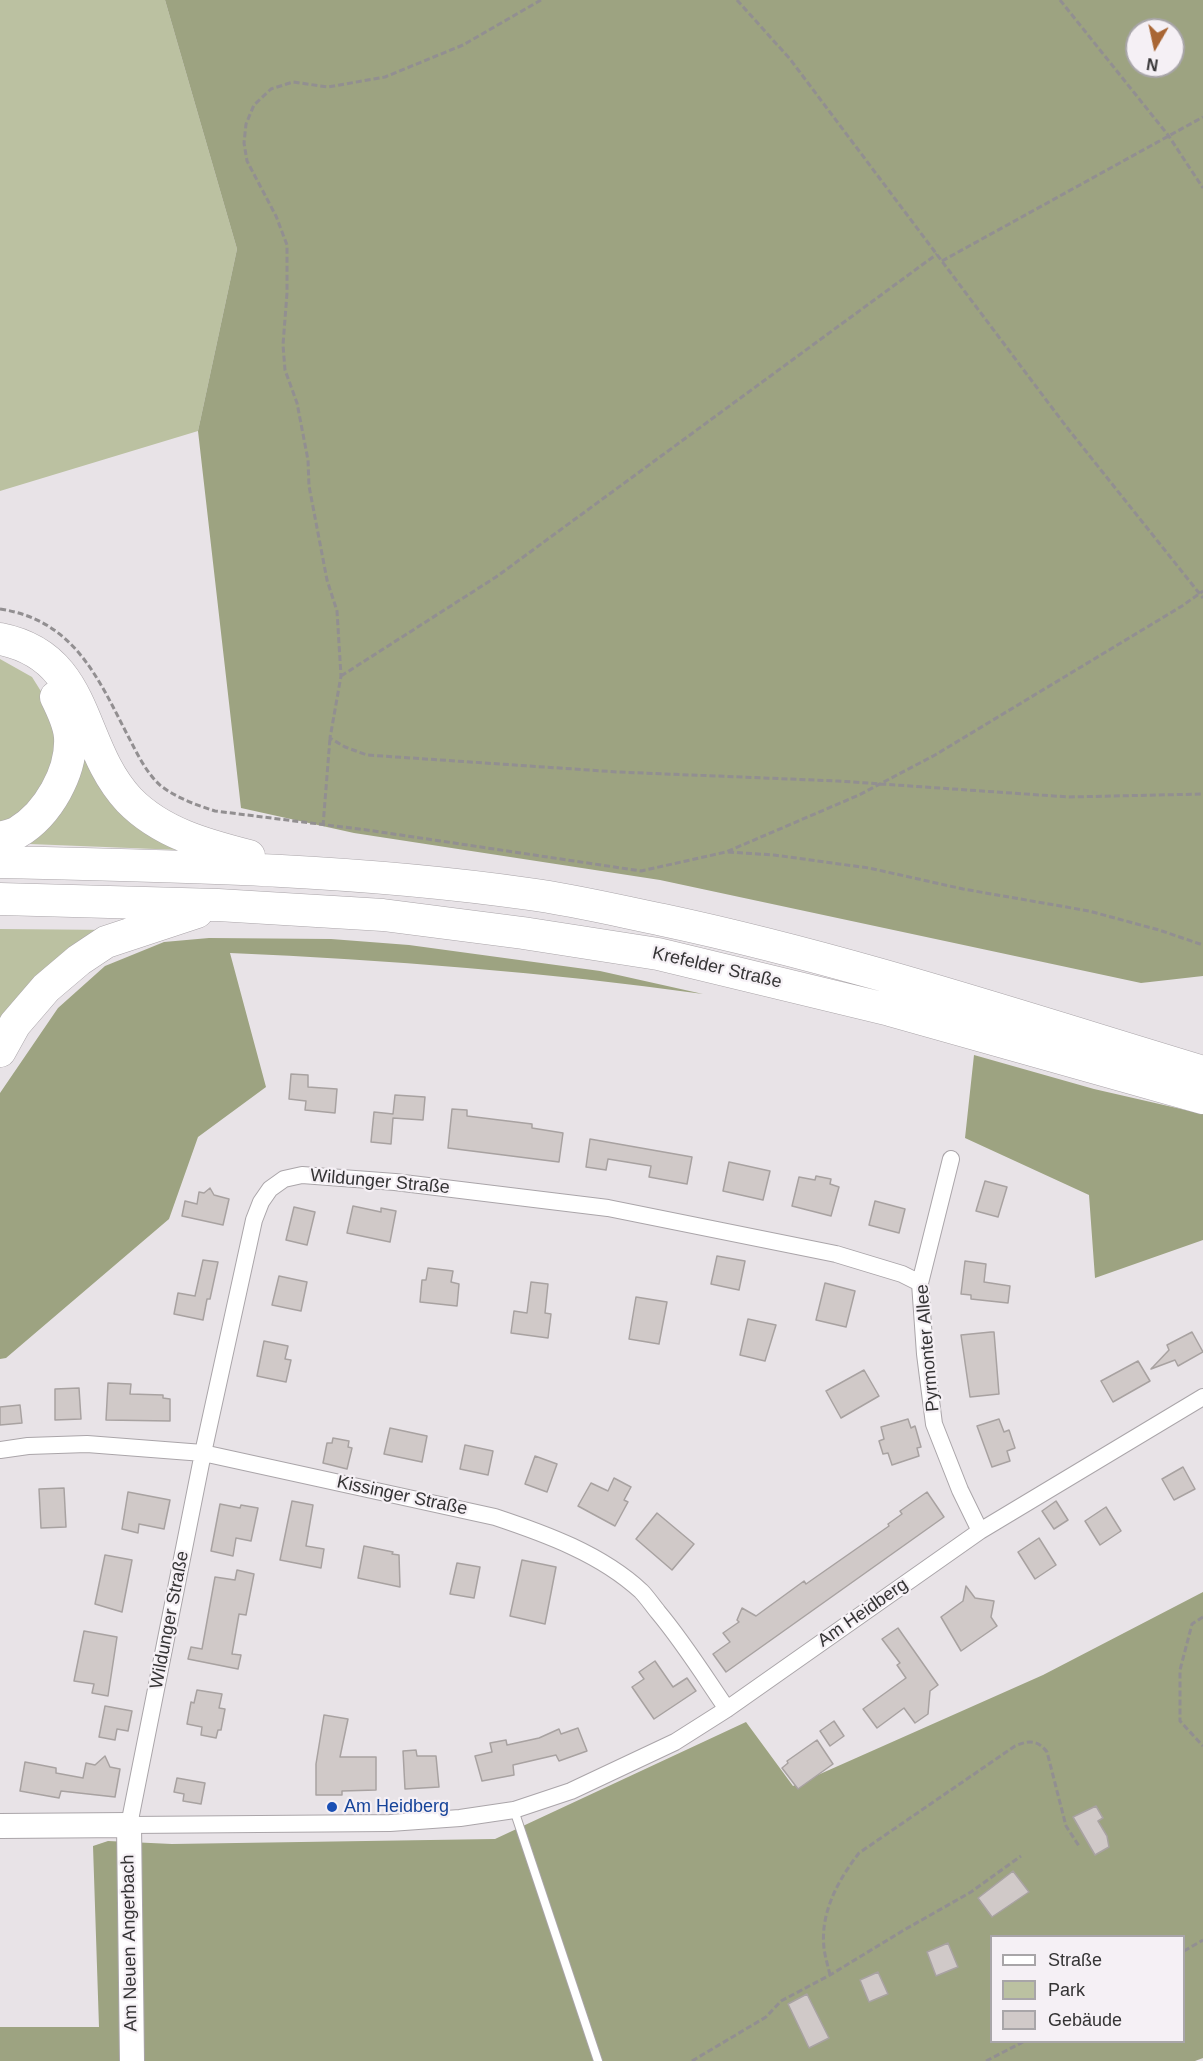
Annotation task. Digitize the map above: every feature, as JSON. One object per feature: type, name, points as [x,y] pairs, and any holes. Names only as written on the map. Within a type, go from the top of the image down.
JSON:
[{"type":"highway","points":[[0,639],[37,652],[59,671],[81,706],[98,751],[112,777],[128,799],[146,815],[197,842],[310,872]]},
{"type":"highway","points":[[0,654],[26,665],[45,679],[64,713],[70,737],[68,759],[62,780],[50,800],[37,816],[17,832],[0,838]]},
{"type":"highway","points":[[0,862],[188,866],[310,872]]},
{"type":"highway","name":"Krefelder Straße","points":[[310,872],[426,881],[532,894],[718,932],[884,976],[1203,1072]]},
{"type":"highway","name":"Krefelder Straße","points":[[0,900],[218,905],[383,915],[523,933],[658,954],[890,1010],[1203,1098]]},
{"type":"highway","points":[[0,1051],[15,1024],[46,988],[79,960],[106,942],[218,905]]},
{"type":"street","name":"Pyrmonter Allee","points":[[951,1159],[920,1283],[925,1354],[934,1424],[960,1490],[980,1531]]},
{"type":"street","name":"Wildunger Straße","points":[[129,1825],[203,1453],[254,1220],[261,1202],[270,1189],[284,1179],[302,1175],[395,1182],[608,1208],[836,1254],[903,1274],[920,1283]]},
{"type":"street","name":"Am Heidberg","points":[[0,1826],[390,1823],[460,1818],[514,1810],[571,1791],[618,1771],[675,1742],[727,1709],[980,1531],[1203,1397]]},
{"type":"street","name":"Kissinger Straße","points":[[0,1450],[28,1446],[87,1444],[203,1453],[495,1517],[538,1531],[579,1550],[612,1570],[641,1592],[676,1634],[727,1709]]},
{"type":"street","name":"Am Neuen Angerbach","points":[[129,1825],[132,2061]]},
{"type":"lane","points":[[514,1810],[598,2061]]},
{"type":"path","points":[[323,825],[330,738],[341,676],[337,611],[327,580],[309,486],[308,460],[297,403],[285,370],[283,345],[287,293],[287,245],[276,216],[247,161],[244,143],[246,124],[254,105],[271,90],[293,82],[328,87],[385,77],[463,45],[542,0]]},
{"type":"path","points":[[737,0],[790,59],[1065,425],[1201,592],[1203,598]]},
{"type":"path","points":[[1060,0],[1168,135],[1203,188]]},
{"type":"path","points":[[942,261],[1203,117]]},
{"type":"path","points":[[341,676],[496,577],[937,254]]},
{"type":"path","points":[[0,609],[39,622],[61,635],[84,657],[97,675],[141,762],[160,785],[191,803],[215,811],[367,830],[641,871],[726,852],[859,795],[935,755],[1201,592]]},
{"type":"path","points":[[330,738],[367,755],[618,772],[881,784],[1069,797],[1203,794]]},
{"type":"path","points":[[726,852],[774,855],[869,868],[963,889],[1089,911],[1203,945]]},
{"type":"path","points":[[1203,1617],[1192,1624],[1180,1670],[1180,1721],[1203,1746]]},
{"type":"path","points":[[830,1975],[823,1947],[826,1912],[843,1874],[859,1853],[1016,1746],[1025,1742],[1034,1742],[1041,1744],[1047,1752],[1066,1826],[1079,1846]]},
{"type":"path","points":[[692,2061],[766,2017],[781,2001],[830,1975],[971,1892],[1021,1856]]},
{"type":"path","points":[[1185,1951],[1203,1941]]},
{"type":"path","points":[[986,2061],[1021,2043]]},
{"type":"green space","points":[[0,0],[165,0],[237,249],[198,431],[0,491]]},
{"type":"green space","points":[[165,0],[1203,0],[1203,976],[1141,983],[660,880],[354,833],[241,808],[198,431],[237,249]]},
{"type":"green space","points":[[0,659],[32,677],[49,704],[60,750],[41,797],[0,826]]},
{"type":"green space","points":[[78,727],[180,850],[30,844]]},
{"type":"green space","points":[[0,929],[116,930],[0,1043]]},
{"type":"green space","points":[[209,938],[331,939],[409,945],[600,971],[703,994],[585,979],[467,968],[230,953],[266,1087],[198,1137],[169,1219],[6,1358],[0,1359],[0,1093],[58,1008],[105,966],[164,942]]},
{"type":"green space","points":[[974,1055],[1094,1089],[1203,1114],[1203,1240],[1095,1278],[1089,1195],[965,1138]]},
{"type":"green space","points":[[1203,1592],[1203,2058],[1195,2061],[0,2061],[0,2027],[99,2027],[93,1846],[108,1841],[172,1844],[495,1839],[746,1722],[793,1786],[1043,1675]]},
{"type":"building","points":[[291,1074],[308,1075],[308,1087],[337,1089],[335,1113],[305,1110],[306,1101],[289,1099]]},
{"type":"building","points":[[395,1095],[425,1097],[423,1120],[393,1118],[391,1144],[371,1142],[374,1112],[393,1114]]},
{"type":"building","points":[[452,1109],[467,1110],[467,1116],[532,1124],[532,1128],[563,1133],[559,1162],[448,1148]]},
{"type":"building","points":[[590,1139],[692,1157],[687,1184],[649,1177],[651,1166],[608,1159],[606,1170],[586,1167]]},
{"type":"building","points":[[729,1162],[770,1171],[763,1200],[723,1191]]},
{"type":"building","points":[[816,1176],[831,1179],[830,1184],[839,1187],[831,1216],[792,1206],[799,1177],[815,1180]]},
{"type":"building","points":[[985,1181],[1007,1187],[998,1217],[976,1211]]},
{"type":"building","points":[[210,1188],[214,1195],[229,1199],[223,1225],[182,1216],[185,1201],[197,1204],[199,1192],[204,1193]]},
{"type":"building","points":[[875,1201],[905,1209],[899,1233],[869,1225]]},
{"type":"building","points":[[353,1206],[381,1212],[381,1208],[396,1211],[390,1242],[347,1233]]},
{"type":"building","points":[[294,1207],[315,1212],[307,1245],[286,1240]]},
{"type":"building","points":[[717,1256],[745,1261],[739,1290],[711,1284]]},
{"type":"building","points":[[203,1260],[218,1262],[203,1320],[174,1314],[178,1293],[195,1296]]},
{"type":"building","points":[[965,1261],[986,1264],[984,1282],[1010,1286],[1008,1303],[971,1299],[971,1295],[961,1294]]},
{"type":"building","points":[[428,1268],[453,1271],[451,1282],[459,1284],[457,1306],[420,1302],[422,1280],[426,1280]]},
{"type":"building","points":[[279,1276],[307,1282],[301,1311],[272,1305]]},
{"type":"building","points":[[531,1282],[548,1284],[545,1313],[551,1314],[548,1338],[511,1333],[514,1311],[527,1313]]},
{"type":"building","points":[[825,1283],[855,1291],[846,1327],[816,1320]]},
{"type":"building","points":[[636,1297],[667,1302],[659,1344],[629,1339]]},
{"type":"building","points":[[748,1319],[776,1325],[765,1361],[740,1355]]},
{"type":"building","points":[[994,1332],[999,1394],[970,1397],[961,1335]]},
{"type":"building","points":[[1192,1332],[1203,1352],[1178,1366],[1175,1360],[1151,1369],[1169,1350],[1167,1345]]},
{"type":"building","points":[[264,1341],[288,1346],[285,1359],[291,1360],[286,1382],[257,1376]]},
{"type":"building","points":[[1138,1361],[1150,1381],[1113,1402],[1101,1381]]},
{"type":"building","points":[[864,1370],[879,1396],[841,1418],[826,1391]]},
{"type":"building","points":[[108,1383],[131,1384],[130,1394],[163,1395],[163,1398],[170,1399],[170,1421],[106,1420]]},
{"type":"building","points":[[79,1388],[81,1419],[55,1420],[55,1389]]},
{"type":"building","points":[[20,1405],[22,1423],[0,1425],[0,1407]]},
{"type":"building","points":[[908,1419],[911,1428],[915,1426],[921,1447],[917,1448],[919,1456],[892,1465],[888,1453],[883,1454],[879,1441],[884,1439],[881,1427]]},
{"type":"building","points":[[999,1419],[1004,1432],[1009,1430],[1015,1448],[1007,1451],[1010,1461],[992,1467],[977,1426]]},
{"type":"building","points":[[390,1428],[427,1436],[422,1462],[384,1454]]},
{"type":"building","points":[[333,1438],[349,1441],[348,1447],[352,1448],[347,1469],[323,1463],[327,1443],[332,1443]]},
{"type":"building","points":[[465,1445],[493,1451],[488,1475],[460,1469]]},
{"type":"building","points":[[535,1456],[557,1464],[547,1492],[525,1484]]},
{"type":"building","points":[[1183,1467],[1195,1489],[1174,1500],[1162,1479]]},
{"type":"building","points":[[614,1478],[631,1487],[624,1500],[628,1502],[615,1526],[578,1506],[591,1483],[608,1491]]},
{"type":"building","points":[[64,1488],[66,1527],[41,1528],[39,1489]]},
{"type":"building","points":[[128,1492],[170,1500],[164,1529],[139,1524],[138,1533],[122,1529]]},
{"type":"building","points":[[927,1492],[944,1517],[726,1672],[713,1654],[730,1642],[723,1633],[739,1622],[737,1620],[742,1608],[756,1616],[804,1581],[806,1584],[889,1526],[888,1524],[902,1514],[900,1511]]},
{"type":"building","points":[[292,1501],[313,1505],[306,1546],[324,1549],[321,1568],[280,1560]]},
{"type":"building","points":[[1056,1501],[1068,1520],[1054,1529],[1042,1511]]},
{"type":"building","points":[[220,1504],[240,1508],[241,1505],[258,1508],[251,1541],[236,1538],[233,1556],[211,1551]]},
{"type":"building","points":[[1106,1507],[1121,1531],[1100,1545],[1085,1521]]},
{"type":"building","points":[[657,1513],[694,1544],[672,1570],[636,1539]]},
{"type":"building","points":[[1039,1538],[1056,1565],[1035,1579],[1018,1552]]},
{"type":"building","points":[[364,1546],[399,1555],[400,1587],[358,1578]]},
{"type":"building","points":[[105,1555],[132,1560],[122,1612],[95,1604]]},
{"type":"building","points":[[522,1560],[556,1567],[545,1624],[510,1616]]},
{"type":"building","points":[[457,1563],[480,1567],[474,1598],[450,1594]]},
{"type":"building","points":[[237,1570],[254,1574],[246,1615],[239,1614],[232,1654],[241,1655],[238,1669],[188,1659],[191,1647],[202,1649],[215,1577],[235,1580]]},
{"type":"building","points":[[966,1586],[975,1598],[994,1601],[991,1617],[997,1626],[961,1651],[941,1617],[963,1601]]},
{"type":"building","points":[[898,1628],[938,1685],[930,1691],[928,1714],[915,1723],[904,1708],[877,1728],[863,1709],[906,1678],[897,1665],[900,1663],[882,1639]]},
{"type":"building","points":[[84,1631],[117,1637],[108,1696],[92,1693],[94,1684],[74,1681]]},
{"type":"building","points":[[655,1661],[673,1687],[687,1678],[696,1691],[654,1719],[632,1687],[644,1679],[639,1672]]},
{"type":"building","points":[[197,1690],[222,1694],[219,1708],[225,1709],[221,1730],[218,1730],[216,1738],[201,1735],[202,1727],[187,1724],[191,1702],[194,1703]]},
{"type":"building","points":[[105,1706],[132,1711],[128,1731],[117,1729],[115,1740],[99,1737]]},
{"type":"building","points":[[324,1715],[348,1719],[340,1757],[376,1757],[376,1790],[342,1791],[342,1795],[316,1795],[316,1764]]},
{"type":"building","points":[[834,1721],[844,1736],[830,1746],[820,1731]]},
{"type":"building","points":[[578,1728],[587,1751],[559,1761],[556,1755],[513,1765],[514,1775],[482,1781],[475,1756],[492,1752],[490,1743],[506,1740],[507,1745],[539,1738],[559,1729],[561,1734]]},
{"type":"building","points":[[817,1740],[833,1764],[798,1789],[782,1768],[788,1763],[787,1761]]},
{"type":"building","points":[[416,1750],[417,1756],[436,1756],[439,1787],[405,1789],[403,1751]]},
{"type":"building","points":[[105,1756],[110,1767],[120,1769],[115,1797],[61,1791],[59,1798],[20,1791],[25,1762],[56,1768],[56,1773],[83,1778],[86,1763],[95,1765]]},
{"type":"building","points":[[177,1778],[205,1783],[201,1804],[183,1801],[184,1794],[174,1792]]},
{"type":"building","points":[[1096,1806],[1103,1818],[1098,1821],[1107,1836],[1109,1847],[1095,1855],[1073,1817]]},
{"type":"building","points":[[1013,1871],[1029,1892],[992,1917],[978,1898]]},
{"type":"building","points":[[948,1943],[958,1967],[936,1976],[927,1952]]},
{"type":"building","points":[[878,1972],[888,1994],[869,2002],[860,1980]]},
{"type":"building","points":[[807,1994],[829,2038],[809,2048],[788,2004]]},
{"type":"place","name":"Am Heidberg","points":[[332,1807]]}]
